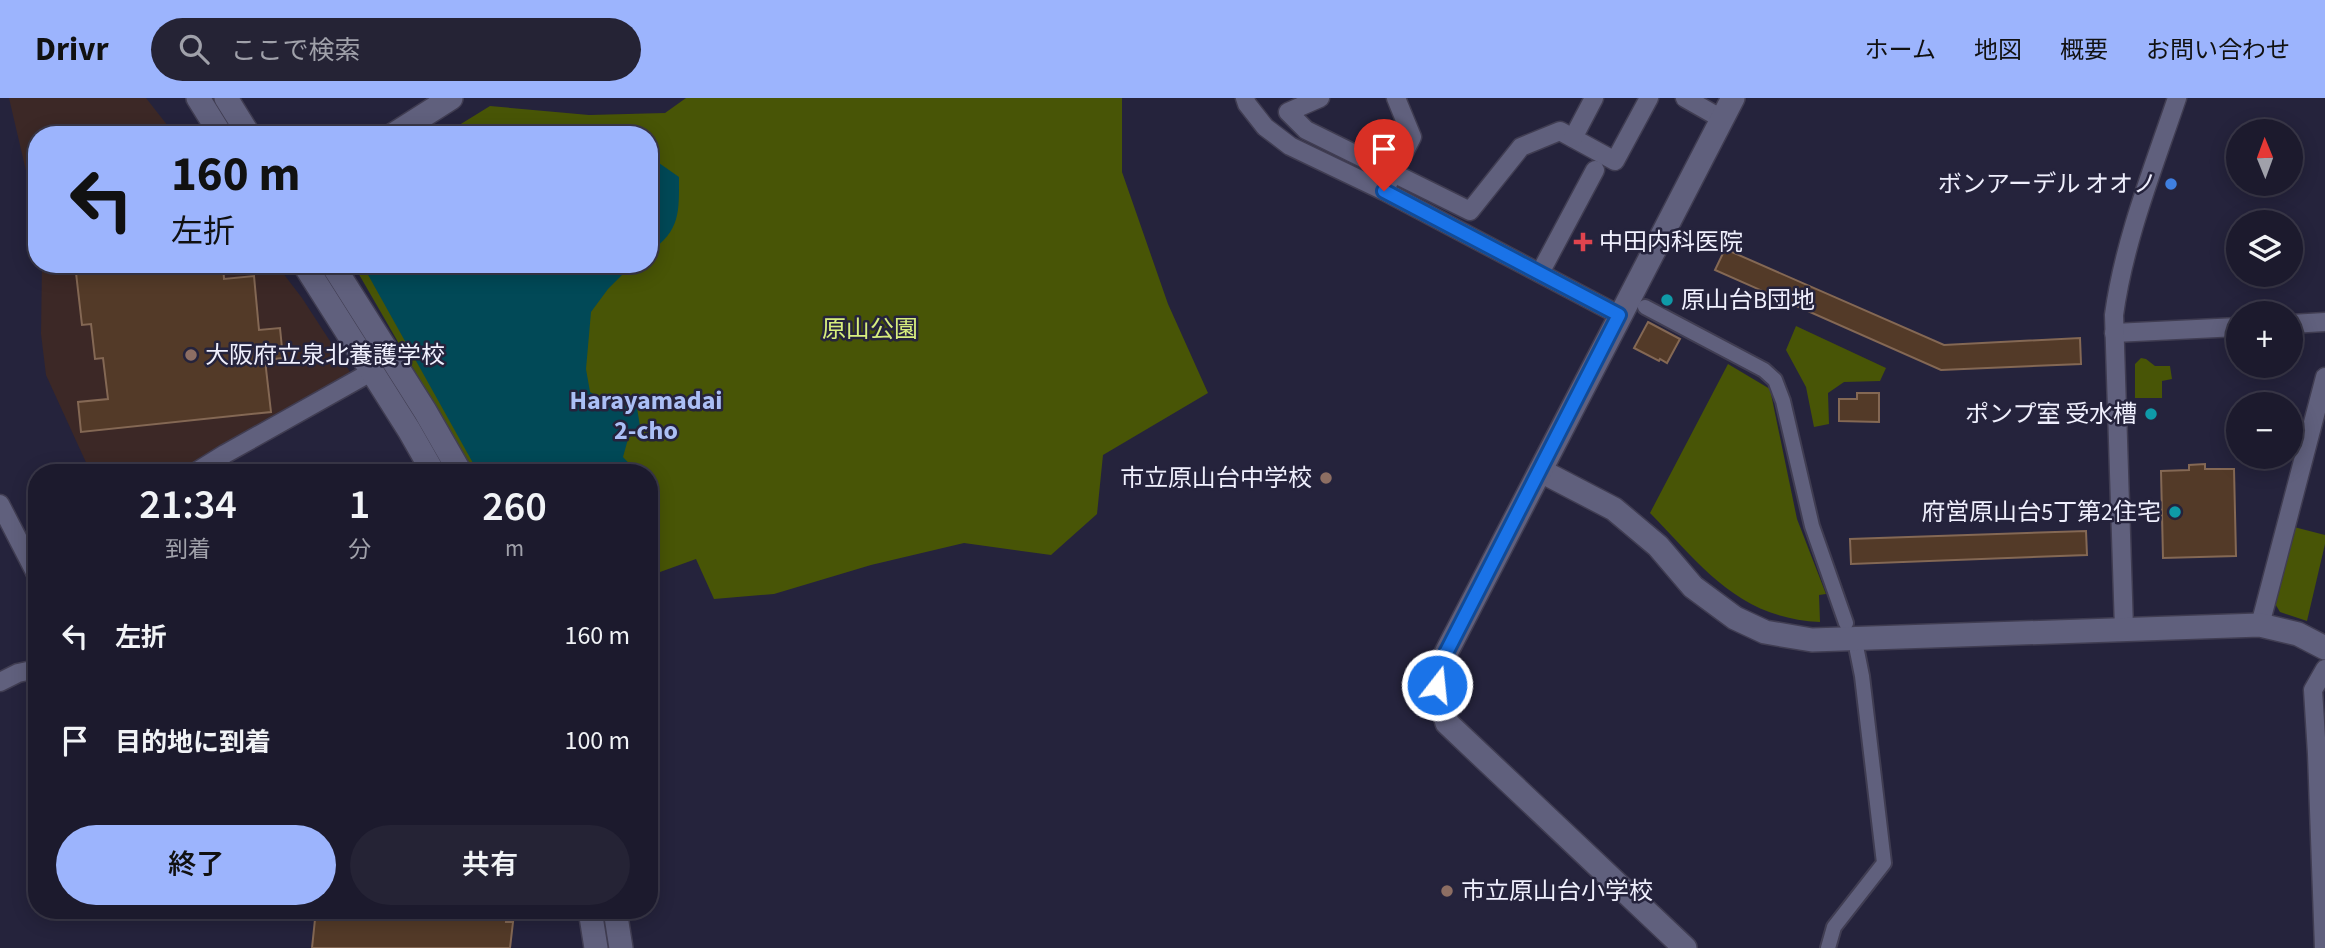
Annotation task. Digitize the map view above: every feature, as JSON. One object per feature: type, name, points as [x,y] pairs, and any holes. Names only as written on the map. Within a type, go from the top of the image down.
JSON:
[{"type":"street","points":[[198,98],[215,126]]},
{"type":"street","points":[[226,98],[244,126]]},
{"type":"street","points":[[407,126],[451,98]]},
{"type":"street","points":[[1245,98],[1265,127],[1290,146],[1384,191],[1619,315]]},
{"type":"street","points":[[1320,98],[1288,112],[1306,130],[1470,211],[1521,147],[1560,131],[1615,161],[1649,98]]},
{"type":"street","points":[[1384,191],[1412,137],[1396,98]]},
{"type":"street","points":[[1573,138],[1594,98]]},
{"type":"street","points":[[1685,98],[1722,119]]},
{"type":"street","points":[[1685,948],[1447,723],[1437,685],[1446,653],[1733,98]]},
{"type":"street","points":[[2124,629],[2114,333],[2117,294],[2133,231],[2177,98]]},
{"type":"street","points":[[1540,273],[1595,170]]},
{"type":"street","points":[[310,273],[428,464]]},
{"type":"street","points":[[338,273],[455,464]]},
{"type":"street","points":[[1645,307],[1764,370],[1775,380],[1783,401],[1812,526],[1846,623]]},
{"type":"street","points":[[2303,323],[2325,322]]},
{"type":"street","points":[[2114,333],[2226,328]]},
{"type":"street","points":[[209,464],[371,372]]},
{"type":"street","points":[[2260,625],[2325,377]]},
{"type":"street","points":[[1541,471],[1615,509],[1658,546],[1693,587],[1735,618],[1765,632],[1821,640],[2260,625],[2298,634],[2325,648]]},
{"type":"street","points":[[0,504],[28,558]]},
{"type":"street","points":[[1828,948],[1834,927],[1884,863],[1857,651]]},
{"type":"street","points":[[2325,669],[2313,690],[2325,948]]},
{"type":"street","points":[[0,682],[28,671]]},
{"type":"street","points":[[591,919],[596,948]]},
{"type":"street","points":[[616,919],[621,948]]},
{"type":"shaded area","points":[[9,98],[146,98],[168,126],[28,126],[28,179]]},
{"type":"shaded area","points":[[658,162],[679,177],[676,219],[673,228],[659,244]]},
{"type":"shaded area","name":"大阪府立泉北養護学校","points":[[42,273],[283,273],[354,378],[198,464],[87,464],[46,375],[41,334]]},
{"type":"shaded area","points":[[367,273],[624,273],[591,312],[586,369],[590,392],[612,404],[637,408],[640,426],[628,439],[623,457],[630,464],[474,464]]},
{"type":"green space","name":"原山公園","points":[[686,98],[1122,98],[1122,172],[1168,304],[1208,393],[1103,455],[1097,514],[1051,555],[964,543],[871,565],[774,594],[714,599],[696,559],[658,573],[658,464],[468,464],[358,273],[658,273],[658,126],[458,126],[490,106],[589,115],[665,113]]},
{"type":"green space","points":[[1796,326],[1886,368],[1880,381],[1844,382],[1828,393],[1829,424],[1814,427],[1806,387],[1786,350]]},
{"type":"green space","points":[[2141,358],[2155,366],[2170,366],[2172,379],[2162,381],[2162,398],[2135,398],[2135,364]]},
{"type":"green space","points":[[1728,364],[1770,389],[1797,519],[1826,594],[1819,595],[1820,622],[1766,611],[1744,600],[1705,570],[1650,513]]},
{"type":"green space","points":[[2294,527],[2325,535],[2307,621],[2280,612],[2274,602]]},
{"type":"building","points":[[1725,249],[1944,345],[2080,338],[2081,364],[1941,370],[1715,270]]},
{"type":"building","points":[[76,273],[224,273],[224,279],[254,276],[259,330],[280,328],[283,358],[265,360],[271,412],[81,432],[78,402],[108,399],[103,358],[95,359],[91,324],[82,325]]},
{"type":"building","points":[[1648,322],[1680,339],[1667,363],[1634,348]]},
{"type":"building","points":[[1857,393],[1879,393],[1879,422],[1839,421],[1839,399],[1857,399]]},
{"type":"building","name":"府営原山台5丁第2住宅","points":[[2205,464],[2205,469],[2234,469],[2236,556],[2163,558],[2161,471],[2189,470],[2189,465]]},
{"type":"building","points":[[2086,531],[2087,555],[1851,564],[1850,539]]},
{"type":"building","points":[[315,919],[506,919],[506,922],[513,922],[510,948],[312,948]]},
{"type":"place","name":"ボンアーデル オオノ","points":[[2171,184]]},
{"type":"place","name":"中田内科医院","points":[[1583,242]]},
{"type":"place","name":"原山台B団地","points":[[1667,300]]},
{"type":"place","name":"大阪府立泉北養護学校","points":[[191,355]]},
{"type":"place","name":"ポンプ室 受水槽","points":[[2151,414]]},
{"type":"place","name":"市立原山台中学校","points":[[1326,478]]},
{"type":"place","name":"府営原山台5丁第2住宅","points":[[2175,512]]},
{"type":"place","name":"市立原山台小学校","points":[[1447,891]]},
{"type":"district","name":"Harayamadai 2-cho","points":[[646,415]]},
{"type":"route","points":[[1384,191],[1619,315],[1446,653],[1437,685]]}]
